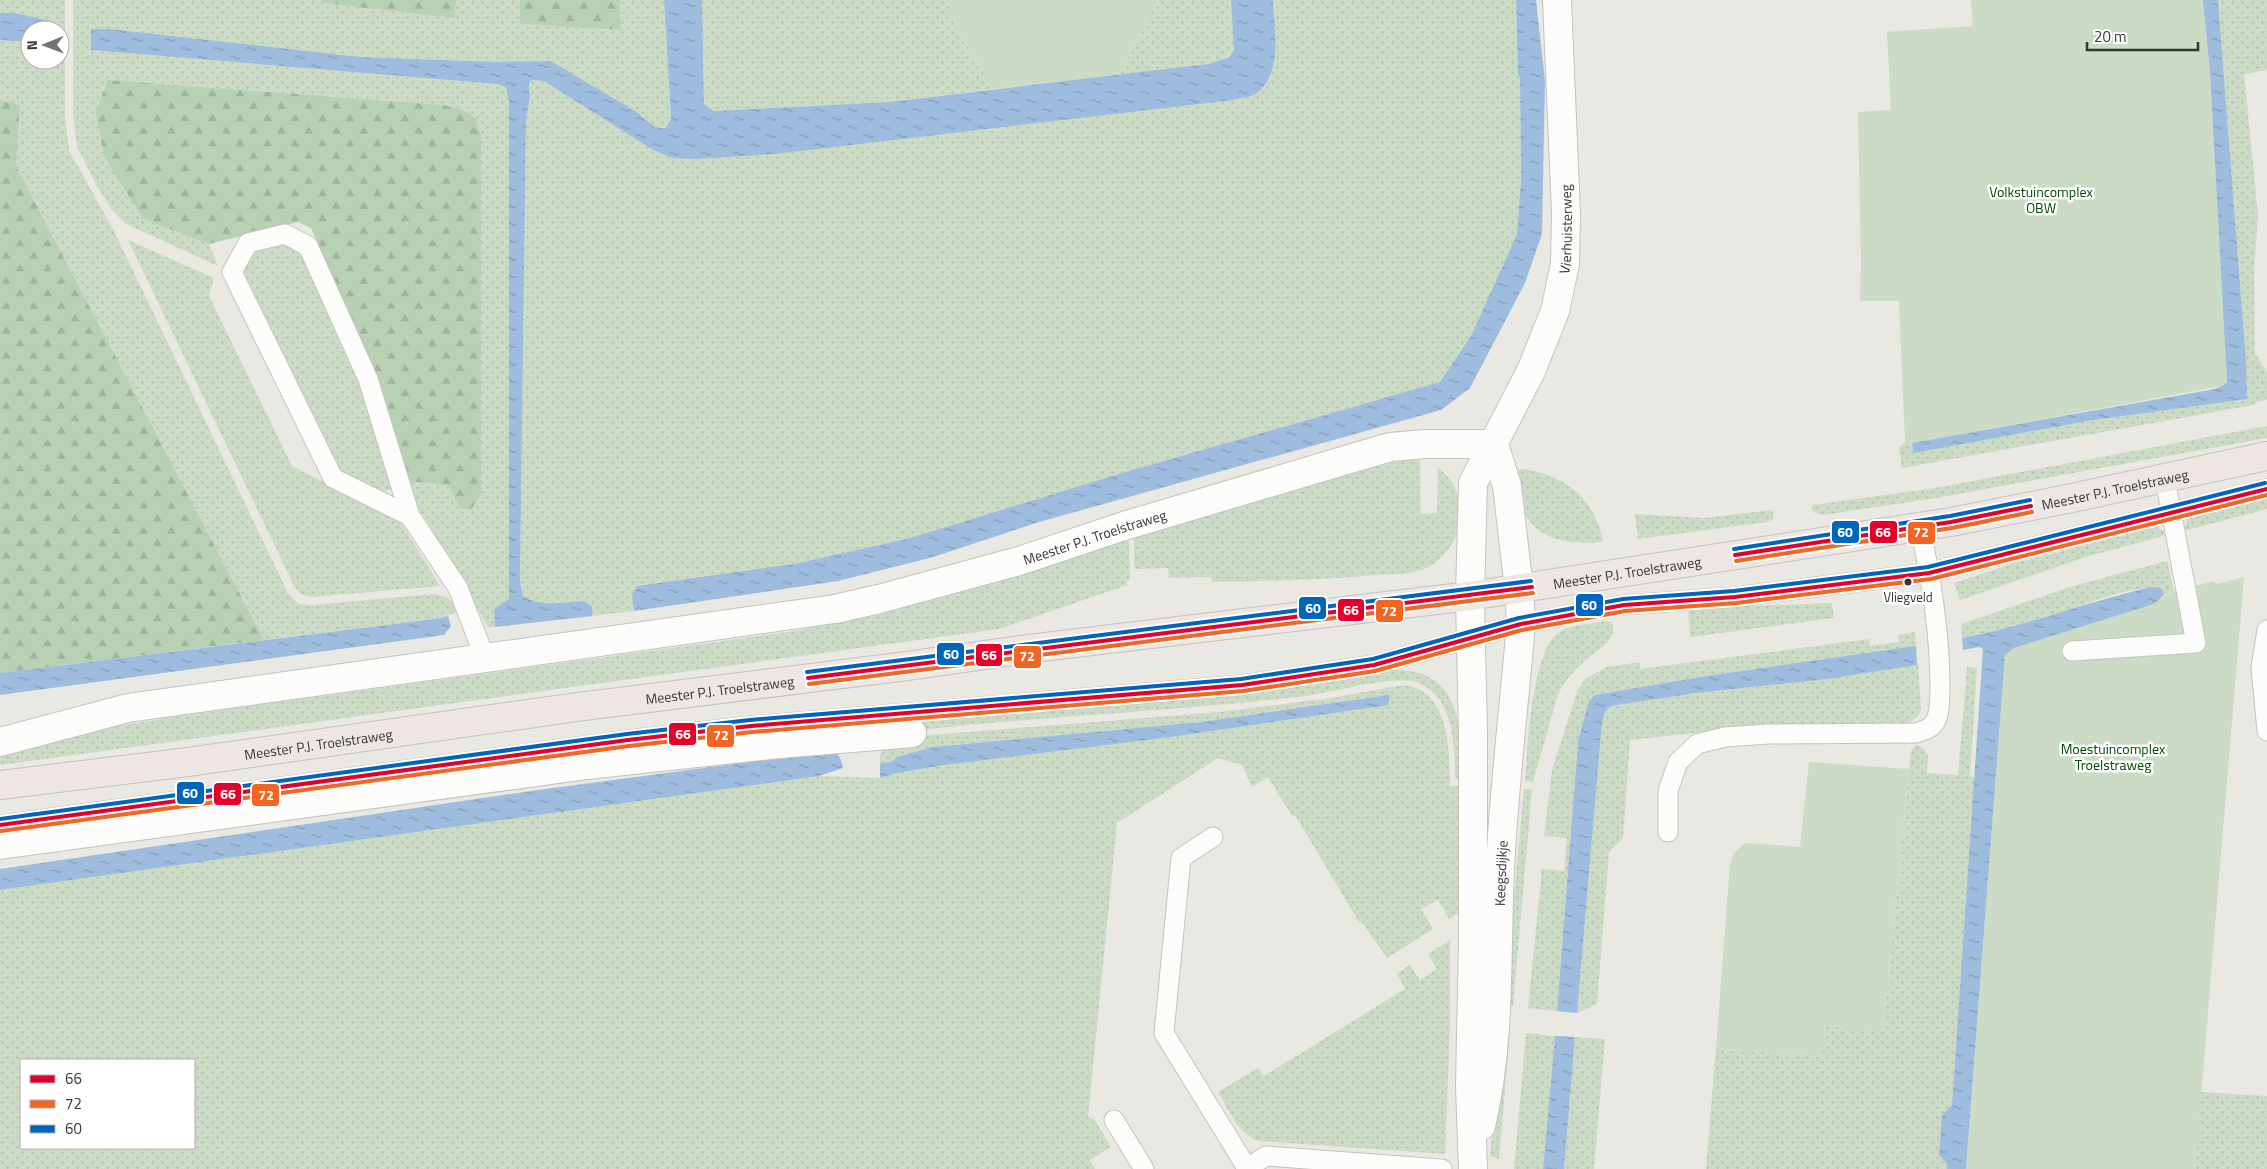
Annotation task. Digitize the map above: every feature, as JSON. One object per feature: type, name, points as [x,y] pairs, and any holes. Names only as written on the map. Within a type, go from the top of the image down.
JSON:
[{"type":"main road","name":"Meester P.J. Troelstraweg","points":[[0,785],[1035,648],[1519,589],[1920,526],[2072,498],[2267,456]]},
{"type":"street","name":"Vierhuisterweg","points":[[1470,596],[1473,483],[1530,371],[1555,311],[1564,264],[1566,214],[1558,0]]},
{"type":"street","name":"Meester P.J. Troelstraweg","points":[[0,742],[128,708],[835,609],[1019,561],[1127,525],[1390,447],[1426,444],[1494,444]]},
{"type":"street","points":[[1494,444],[1507,486],[1519,589]]},
{"type":"street","name":"Keegsdijkje","points":[[1473,1163],[1489,1093],[1498,968],[1500,869],[1521,624],[1519,589]]},
{"type":"street","name":"Keegsdijkje","points":[[1470,596],[1473,735],[1473,940],[1470,1085],[1473,1163]]},
{"type":"street","points":[[0,845],[586,765],[740,748],[912,733]]},
{"type":"lane","points":[[410,516],[333,478],[232,272],[248,243],[285,234],[308,246],[368,379],[410,516],[458,588],[485,658]]},
{"type":"lane","points":[[2072,652],[2196,643],[2165,479]]},
{"type":"lane","points":[[0,825],[628,740],[751,726],[1242,685],[1374,665],[1521,624],[1624,605],[1735,597],[1929,573],[2267,489]]},
{"type":"lane","points":[[1668,832],[1668,791],[1678,762],[1697,744],[1725,737],[1770,734],[1908,734],[1928,729],[1935,722],[1939,710],[1940,652],[1929,573],[1920,526]]},
{"type":"lane","points":[[2267,630],[2261,667],[2267,731]]},
{"type":"lane","points":[[1213,837],[1181,858],[1164,1033],[1246,1169],[1266,1156],[1338,1165],[1442,1169]]},
{"type":"lane","points":[[1114,1120],[1144,1169]]},
{"type":"green space","points":[[0,0],[65,0],[65,20],[45,20],[15,13],[0,13]]},
{"type":"green space","points":[[73,0],[321,0],[321,3],[455,18],[456,0],[520,0],[520,24],[621,30],[620,0],[664,0],[671,118],[666,128],[656,128],[634,111],[551,61],[498,62],[361,57],[110,29],[91,39],[91,50],[497,84],[506,87],[509,102],[509,599],[494,609],[495,627],[488,627],[416,505],[409,481],[449,486],[460,508],[471,510],[481,493],[481,136],[476,118],[463,110],[444,105],[108,80],[143,219],[209,244],[218,266],[126,224],[112,210],[97,186],[77,147],[73,115]]},
{"type":"green space","points":[[321,0],[456,0],[455,18],[321,3]]},
{"type":"green space","points":[[520,0],[620,0],[621,30],[520,24]]},
{"type":"green space","points":[[702,0],[947,0],[962,35],[994,89],[889,102],[714,111],[704,104]]},
{"type":"green space","points":[[947,0],[1153,0],[1153,7],[1119,75],[994,89],[962,35]]},
{"type":"green space","points":[[1153,0],[1231,0],[1234,33],[1233,50],[1227,56],[1215,62],[1162,71],[1119,75],[1153,7]]},
{"type":"green space","points":[[1273,0],[1516,0],[1518,74],[1520,78],[1521,180],[1517,234],[1471,336],[1440,382],[1115,475],[910,538],[794,564],[632,596],[634,611],[592,616],[592,607],[584,601],[545,603],[530,600],[523,596],[520,582],[526,119],[530,97],[529,84],[533,80],[544,81],[653,150],[672,158],[1257,93],[1271,76],[1274,54]]},
{"type":"green space","name":"Volkstuincomplex OBW","points":[[1971,0],[2203,0],[2210,73],[2227,381],[2222,386],[1913,443],[1913,446],[1905,442],[1899,301],[1860,301],[1858,112],[1891,110],[1887,32],[1973,26]]},
{"type":"green space","points":[[2218,0],[2267,0],[2267,70],[2244,74],[2258,215],[2254,269],[2255,353],[2267,373],[2267,400],[2248,406],[1902,468],[1899,448],[1905,442],[1913,446],[1914,453],[2087,421],[2247,399],[2246,361]]},
{"type":"green space","points":[[0,40],[20,41],[20,70],[65,70],[65,115],[69,150],[115,233],[288,593],[299,604],[312,605],[434,594],[450,599],[459,611],[442,618],[264,640],[16,166],[20,105],[0,100]]},
{"type":"green space","points":[[108,80],[444,105],[463,110],[476,118],[481,136],[481,493],[471,510],[460,508],[449,486],[409,481],[379,384],[311,228],[298,222],[209,244],[143,219],[104,156],[96,112]]},
{"type":"green space","points":[[0,100],[20,105],[16,166],[264,640],[0,673]]},
{"type":"green space","points":[[128,240],[214,278],[209,296],[292,466],[400,521],[440,586],[312,597],[302,595],[295,588]]},
{"type":"green space","points":[[284,244],[303,256],[359,382],[392,489],[382,492],[341,472],[243,271],[256,250]]},
{"type":"green space","points":[[2267,426],[2267,438],[1936,498],[1823,515],[1816,514],[1811,508],[1813,505],[1935,488]]},
{"type":"green space","points":[[1404,460],[1420,460],[1421,514],[1437,513],[1438,468],[1453,483],[1460,503],[1460,524],[1452,544],[1438,561],[1419,571],[1335,578],[1212,582],[1211,577],[1169,578],[1168,568],[1134,569],[1134,538],[1374,467]]},
{"type":"green space","points":[[1524,469],[1553,477],[1576,491],[1592,512],[1603,540],[1590,543],[1567,541],[1557,539],[1538,530],[1524,512],[1518,491],[1516,470]]},
{"type":"green space","points":[[2262,499],[2267,500],[2267,509],[2187,530],[2185,528],[2186,522],[2191,517]]},
{"type":"green space","points":[[1772,510],[1774,516],[1772,520],[1766,522],[1638,539],[1635,514],[1705,518]]},
{"type":"green space","points":[[2157,527],[2164,532],[2163,536],[2089,556],[1960,600],[1954,583],[2012,564]]},
{"type":"green space","points":[[1129,539],[1130,580],[1127,580],[1127,585],[999,629],[0,765],[0,755],[97,729],[193,714],[788,632],[878,615],[1017,576]]},
{"type":"green space","points":[[2167,561],[2174,591],[2164,595],[2161,588],[2127,591],[2016,625],[1962,638],[1961,624],[2073,586]]},
{"type":"green space","name":"Moestuincomplex Troelstraweg","points":[[2244,577],[2195,1169],[1966,1169],[2005,654],[2014,648],[2154,604],[2174,592],[2213,581],[2217,584]]},
{"type":"green space","points":[[1832,603],[1834,618],[1690,637],[1688,608]]},
{"type":"green space","points":[[1606,621],[1612,623],[1613,626],[1611,637],[1608,642],[1580,665],[1568,678],[1558,694],[1533,782],[1525,781],[1530,724],[1537,677],[1543,657],[1551,641],[1561,631],[1566,629]]},
{"type":"green space","points":[[1915,632],[1916,646],[1908,648],[1700,677],[1595,695],[1578,742],[1557,1011],[1528,1008],[1542,869],[1564,871],[1567,838],[1544,836],[1552,770],[1578,689],[1585,679],[1607,667],[1640,662],[1640,669],[1869,639],[1870,646],[1899,642],[1898,635]]},
{"type":"green space","points":[[1918,662],[1921,710],[1918,716],[1908,724],[1769,725],[1630,740],[1623,838],[1609,852],[1597,1004],[1577,1013],[1602,722],[1605,712],[1611,706],[1696,693],[1828,679],[1917,665]]},
{"type":"green space","points":[[1967,667],[1977,668],[1970,776],[1975,777],[1952,1105],[1942,1115],[1939,1155],[1947,1164],[1947,1169],[1706,1169],[1716,1048],[1821,1057],[1825,1025],[1883,1031],[1911,751],[1916,745],[1923,748],[1928,755],[1927,773],[1958,775]]},
{"type":"green space","points":[[1395,670],[1417,672],[1433,679],[1445,691],[1453,705],[1458,722],[1463,778],[1455,778],[1453,739],[1441,701],[1432,691],[1421,684],[1411,681],[1366,684],[1306,696],[1209,706],[918,730],[917,725],[923,725],[924,722],[1220,696],[1337,681]]},
{"type":"green space","points":[[1408,685],[1422,691],[1433,701],[1445,726],[1448,741],[1450,786],[1462,786],[1462,911],[1449,919],[1438,900],[1421,909],[1433,929],[1387,958],[1361,921],[1359,922],[1295,815],[1292,816],[1268,777],[1252,787],[1242,765],[1218,758],[1117,823],[1088,1117],[1094,1119],[1111,1147],[1090,1160],[1095,1169],[0,1169],[0,890],[819,776],[880,778],[897,773],[945,765],[1164,738],[1382,706],[1390,699],[1388,695],[1201,722],[933,747],[880,764],[880,756],[883,749],[918,736],[1220,712],[1331,698]]},
{"type":"green space","points":[[1809,762],[1909,769],[1883,1031],[1825,1025],[1822,1057],[1716,1048],[1730,864],[1735,852],[1746,843],[1800,847]]},
{"type":"green space","points":[[1524,789],[1532,789],[1513,1006],[1504,1004]]},
{"type":"green space","points":[[1450,940],[1450,1022],[1445,1154],[1259,1141],[1240,1128],[1218,1092],[1258,1068],[1264,1076],[1405,989],[1397,974],[1410,965],[1420,980],[1437,969],[1428,954]]},
{"type":"green space","points":[[1504,1029],[1510,1030],[1499,1159],[1490,1156],[1502,1033]]},
{"type":"green space","points":[[1526,1033],[1555,1036],[1543,1169],[1514,1169]]},
{"type":"green space","points":[[1575,1037],[1605,1039],[1594,1169],[1564,1169]]},
{"type":"green space","points":[[2201,1092],[2267,1096],[2267,1169],[2195,1169]]},
{"type":"water","points":[[664,0],[702,0],[704,104],[714,111],[889,102],[1208,64],[1229,57],[1234,49],[1231,0],[1273,0],[1274,61],[1266,83],[1256,94],[1233,100],[775,154],[698,159],[672,158],[653,150],[544,81],[532,80],[529,84],[530,97],[526,119],[520,582],[523,596],[530,600],[545,603],[584,601],[592,607],[592,616],[495,627],[494,609],[509,599],[509,102],[506,87],[497,84],[91,50],[91,29],[110,29],[361,57],[498,62],[551,61],[635,111],[656,128],[666,128],[671,118]]},
{"type":"water","points":[[1516,0],[1536,0],[1545,81],[1542,234],[1525,283],[1470,388],[1441,410],[1039,522],[930,558],[838,581],[634,611],[632,596],[637,586],[794,564],[910,538],[1115,475],[1440,382],[1471,336],[1517,234],[1521,180],[1520,78],[1518,74]]},
{"type":"water","points":[[2203,0],[2218,0],[2246,361],[2247,399],[2087,421],[1914,453],[1912,443],[2215,389],[2227,382],[2210,73]]},
{"type":"water","points":[[0,13],[15,13],[46,20],[20,20],[20,41],[0,40]]},
{"type":"water","points":[[2152,587],[2161,588],[2164,595],[2154,604],[2014,648],[2005,655],[1966,1169],[1947,1169],[1947,1164],[1939,1155],[1942,1115],[1952,1105],[1983,649],[1979,647],[1963,650],[1962,638],[2010,627]]},
{"type":"water","points":[[448,616],[451,626],[444,635],[0,695],[0,673]]},
{"type":"water","points":[[1916,646],[1917,665],[1828,679],[1696,693],[1611,706],[1605,712],[1602,722],[1577,1013],[1557,1011],[1578,742],[1589,701],[1595,695],[1700,677]]},
{"type":"water","points":[[1388,695],[1390,699],[1387,705],[1382,706],[1164,738],[945,765],[897,773],[880,778],[880,764],[933,747],[1201,722]]},
{"type":"water","points":[[823,752],[837,753],[843,768],[819,776],[0,890],[0,869],[531,791]]},
{"type":"water","points":[[1555,1036],[1575,1037],[1564,1169],[1543,1169]]},
{"type":"transit line","name":"60","points":[[0,819],[627,734],[750,720],[1241,679],[1373,659],[1519,618],[1623,599],[1734,591],[1928,567],[2265,483]]},
{"type":"transit line","name":"66","points":[[0,825],[628,740],[751,726],[1242,685],[1374,665],[1521,624],[1624,605],[1735,597],[1929,573],[2267,489]]},
{"type":"transit line","name":"72","points":[[1,831],[629,746],[752,732],[1243,691],[1375,671],[1522,630],[1625,611],[1736,603],[1931,579],[2267,495]]},
{"type":"transit line","name":"60","points":[[1734,549],[1950,516],[2030,500]]},
{"type":"transit line","name":"66","points":[[1735,555],[1951,522],[2031,506]]},
{"type":"transit line","name":"72","points":[[1736,561],[1952,528],[2032,512]]},
{"type":"transit line","name":"60","points":[[807,672],[1531,581]]},
{"type":"transit line","name":"66","points":[[808,678],[1532,587]]},
{"type":"transit line","name":"72","points":[[809,684],[1533,593]]},
{"type":"place","name":"Vliegveld","points":[[1908,582]]}]
